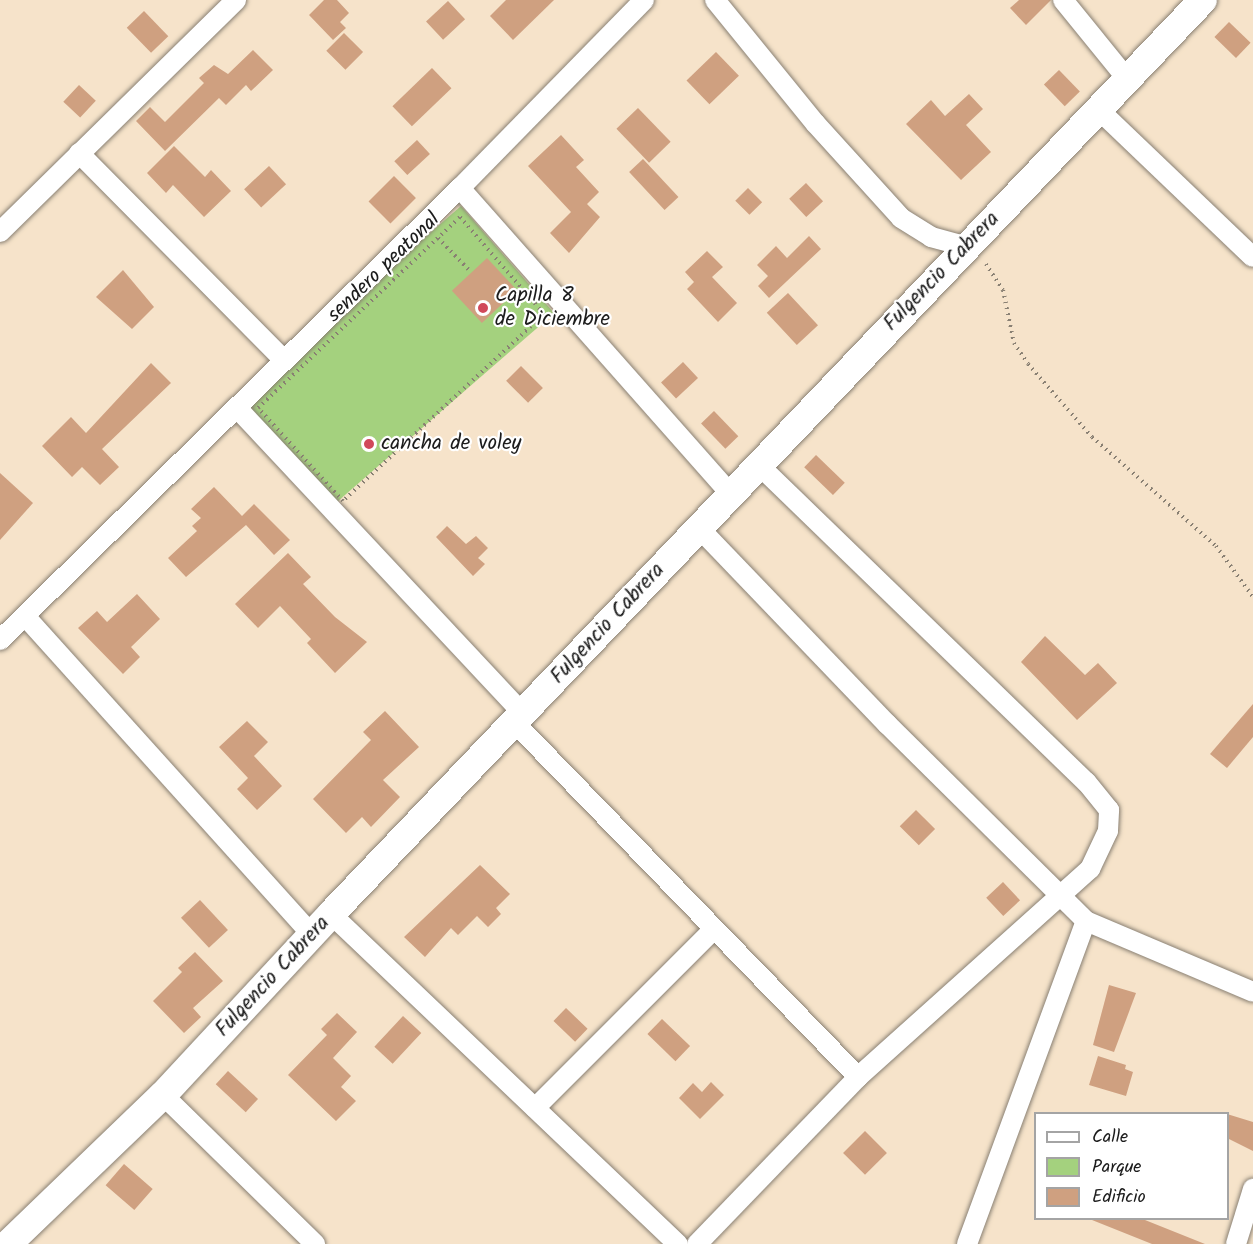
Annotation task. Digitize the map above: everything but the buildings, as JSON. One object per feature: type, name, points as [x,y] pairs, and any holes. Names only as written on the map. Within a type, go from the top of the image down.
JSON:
[{"type":"main road","name":"Fulgencio Cabrera","points":[[8,1244],[163,1095],[312,934],[760,466],[965,246],[1100,111],[1203,0]]},
{"type":"street","points":[[0,232],[236,0]]},
{"type":"street","points":[[0,640],[237,408],[283,359],[460,188],[644,0]]},
{"type":"street","points":[[715,0],[823,132],[901,218],[931,237],[965,246]]},
{"type":"street","points":[[1063,0],[1128,80]]},
{"type":"street","points":[[1100,111],[1253,257]]},
{"type":"street","points":[[79,153],[283,359]]},
{"type":"street","points":[[460,188],[731,494]]},
{"type":"street","points":[[237,408],[714,929],[858,1077]]},
{"type":"street","points":[[697,1244],[858,1077],[1090,869],[1108,831],[1109,810],[1101,799],[760,466]]},
{"type":"street","points":[[699,528],[887,724],[1086,921],[1253,992]]},
{"type":"street","points":[[25,616],[312,934]]},
{"type":"street","points":[[331,914],[678,1244]]},
{"type":"street","points":[[967,1244],[1086,921]]},
{"type":"street","points":[[535,1108],[714,929]]},
{"type":"street","points":[[163,1095],[315,1244]]},
{"type":"street","points":[[1236,1244],[1253,1189]]},
{"type":"path","name":"sendero peatonal","points":[[460,217],[544,314],[343,501],[258,408],[438,238],[460,217]]},
{"type":"path","points":[[438,238],[471,272]]},
{"type":"path","points":[[965,246],[984,262],[1003,290],[1014,343],[1029,364],[1092,437],[1216,546],[1253,597]]},
{"type":"green space","points":[[461,206],[554,313],[334,505],[241,398]]},
{"type":"place","name":"Capilla 8 de Diciembre","points":[[483,308]]},
{"type":"place","name":"cancha de voley","points":[[369,444]]}]
